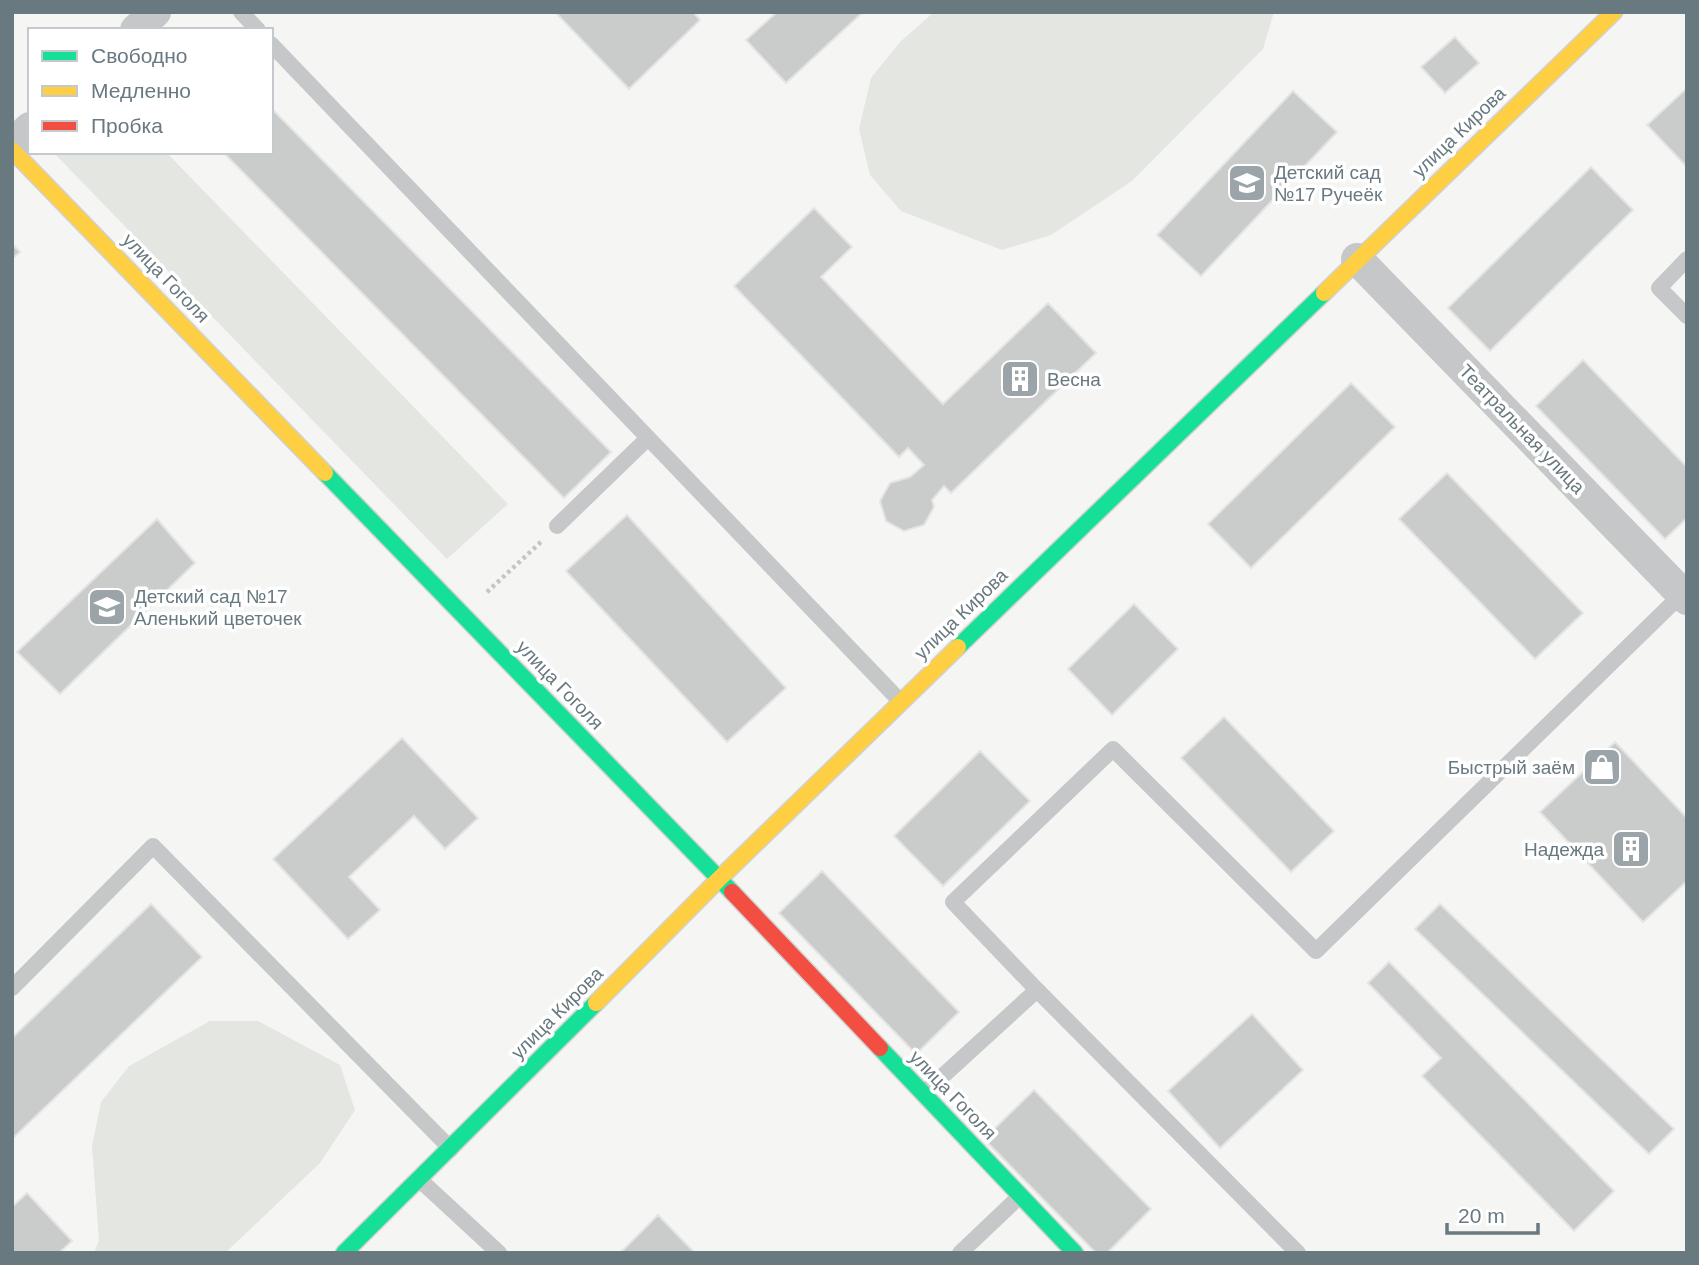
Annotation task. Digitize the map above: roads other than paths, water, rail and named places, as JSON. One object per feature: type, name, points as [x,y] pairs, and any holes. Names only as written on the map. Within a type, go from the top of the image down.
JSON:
[{"type":"street","points":[[138,28],[155,12]]},
{"type":"street","name":"улица Кирова","points":[[344,1253],[719,879],[1614,12]]},
{"type":"street","points":[[12,145],[28,130]]},
{"type":"street","name":"улица Гоголя","points":[[12,150],[719,879],[1075,1253]]},
{"type":"street","name":"Театральная улица","points":[[1357,260],[1684,596]]},
{"type":"lane","points":[[241,12],[256,28]]},
{"type":"lane","points":[[273,46],[901,702]]},
{"type":"lane","points":[[1687,259],[1659,288],[1687,316]]},
{"type":"lane","points":[[558,526],[649,438]]},
{"type":"lane","points":[[1297,1253],[953,902],[1113,750],[1315,951],[1684,596]]},
{"type":"lane","points":[[12,988],[153,846],[451,1149]]},
{"type":"lane","points":[[923,1094],[1037,990]]},
{"type":"lane","points":[[420,1180],[499,1253]]},
{"type":"lane","points":[[960,1253],[1020,1196]]},
{"type":"place","name":"Детский сад №17 Ручеёк","points":[[1247,183]]},
{"type":"place","name":"Весна","points":[[1020,379]]},
{"type":"place","name":"Детский сад №17 Аленький цветочек","points":[[107,607]]},
{"type":"place","name":"Быстрый заём","points":[[1602,767]]},
{"type":"place","name":"Надежда","points":[[1631,849]]}]
